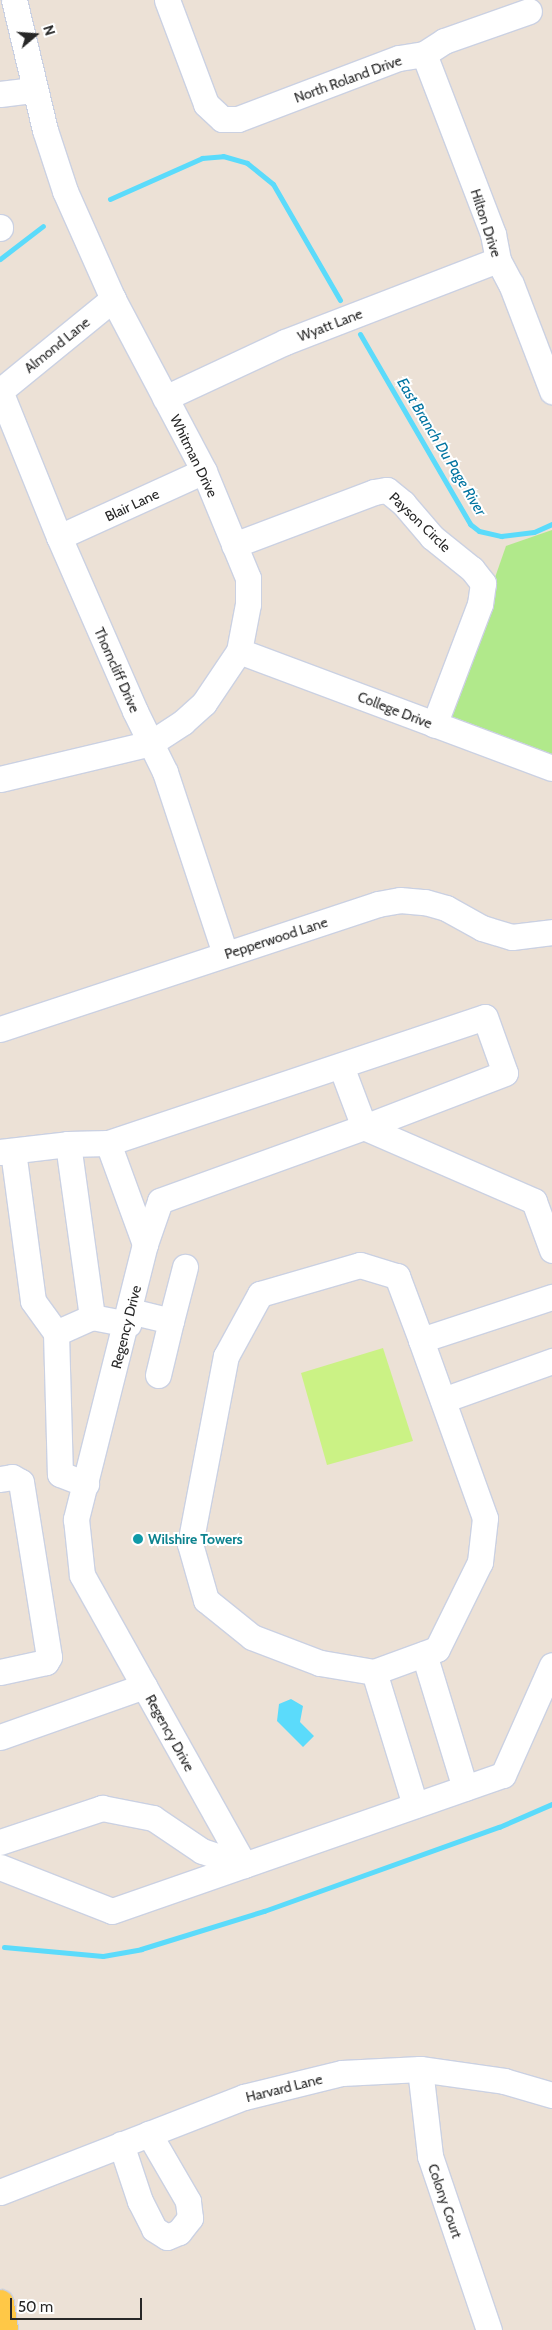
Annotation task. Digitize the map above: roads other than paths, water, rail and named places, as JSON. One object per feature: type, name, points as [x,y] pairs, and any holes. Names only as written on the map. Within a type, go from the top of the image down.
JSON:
[{"type":"main road","points":[[0,2304],[4,2330]]},
{"type":"street","name":"Whitman Drive","points":[[0,778],[151,743],[183,722],[204,703],[239,651],[248,604],[248,578],[204,471],[113,299],[65,191],[34,90],[14,0]]},
{"type":"street","name":"North Roland Drive","points":[[166,0],[206,104],[222,119],[238,119],[399,58],[424,54],[444,42],[529,11]]},
{"type":"street","name":"Hilton Drive","points":[[424,54],[493,234],[498,260],[511,284],[552,391]]},
{"type":"street","points":[[0,94],[34,90]]},
{"type":"street","name":"Wyatt Lane","points":[[165,398],[285,342],[498,260]]},
{"type":"street","name":"Almond Lane","points":[[0,391],[113,299]]},
{"type":"street","name":"Thorncliff Drive","points":[[0,391],[59,537],[165,772],[225,953]]},
{"type":"street","name":"Blair Lane","points":[[59,537],[204,471]]},
{"type":"street","name":"Payson Circle","points":[[234,545],[374,492],[387,490],[403,503],[426,531],[472,568],[483,584],[480,604],[434,725]]},
{"type":"street","name":"College Drive","points":[[239,651],[552,768]]},
{"type":"street","name":"Pepperwood Lane","points":[[0,1029],[225,953],[378,904],[400,900],[425,902],[446,908],[482,928],[512,937],[552,932]]},
{"type":"street","points":[[86,1484],[60,1474],[56,1333],[33,1301],[7,1151],[68,1144],[108,1143],[486,1018],[505,1073],[364,1127]]},
{"type":"street","points":[[341,1066],[364,1127],[534,1201],[552,1250]]},
{"type":"street","name":"Regency Drive","points":[[244,1865],[82,1575],[76,1519],[129,1318],[145,1244],[160,1201],[364,1127]]},
{"type":"street","points":[[108,1143],[145,1244]]},
{"type":"street","points":[[68,1144],[92,1317]]},
{"type":"street","points":[[360,1265],[397,1276],[422,1340],[485,1518],[480,1562],[437,1649],[374,1672],[320,1663],[252,1637],[206,1600],[190,1544],[226,1356],[260,1294],[360,1265]]},
{"type":"street","points":[[158,1375],[186,1266]]},
{"type":"street","points":[[422,1340],[552,1297]]},
{"type":"street","points":[[56,1333],[92,1317],[171,1320]]},
{"type":"street","points":[[443,1400],[552,1361]]},
{"type":"street","points":[[0,1479],[12,1477],[21,1482],[49,1657],[46,1662],[0,1672]]},
{"type":"street","points":[[424,1654],[465,1788]]},
{"type":"street","points":[[0,1867],[112,1911],[503,1775],[552,1666]]},
{"type":"street","points":[[374,1672],[415,1806]]},
{"type":"street","points":[[0,1738],[144,1686]]},
{"type":"street","points":[[0,1842],[102,1808],[153,1818],[202,1851],[244,1865]]},
{"type":"street","name":"Harvard Lane","points":[[0,2192],[270,2088],[342,2073],[420,2069],[504,2081],[552,2095]]},
{"type":"street","name":"Colony Court","points":[[420,2069],[430,2156],[489,2330]]},
{"type":"street","points":[[121,2144],[140,2201],[154,2229],[167,2237],[173,2234],[190,2218],[188,2201],[149,2134]]},
{"type":"water","points":[[291,1699],[303,1706],[300,1722],[314,1736],[303,1747],[277,1721],[279,1704]]},
{"type":"waterway","name":"East Branch Du Page River","points":[[110,199],[202,158],[223,156],[247,163],[273,184],[340,300]]},
{"type":"waterway","name":"East Branch Du Page River","points":[[0,259],[43,226]]},
{"type":"waterway","name":"East Branch Du Page River","points":[[360,334],[470,524],[479,531],[501,536],[534,532],[552,524]]},
{"type":"waterway","points":[[4,1947],[103,1956],[141,1949],[264,1911],[499,1827],[552,1804]]},
{"type":"place","name":"Wilshire Towers","points":[[138,1539]]}]
